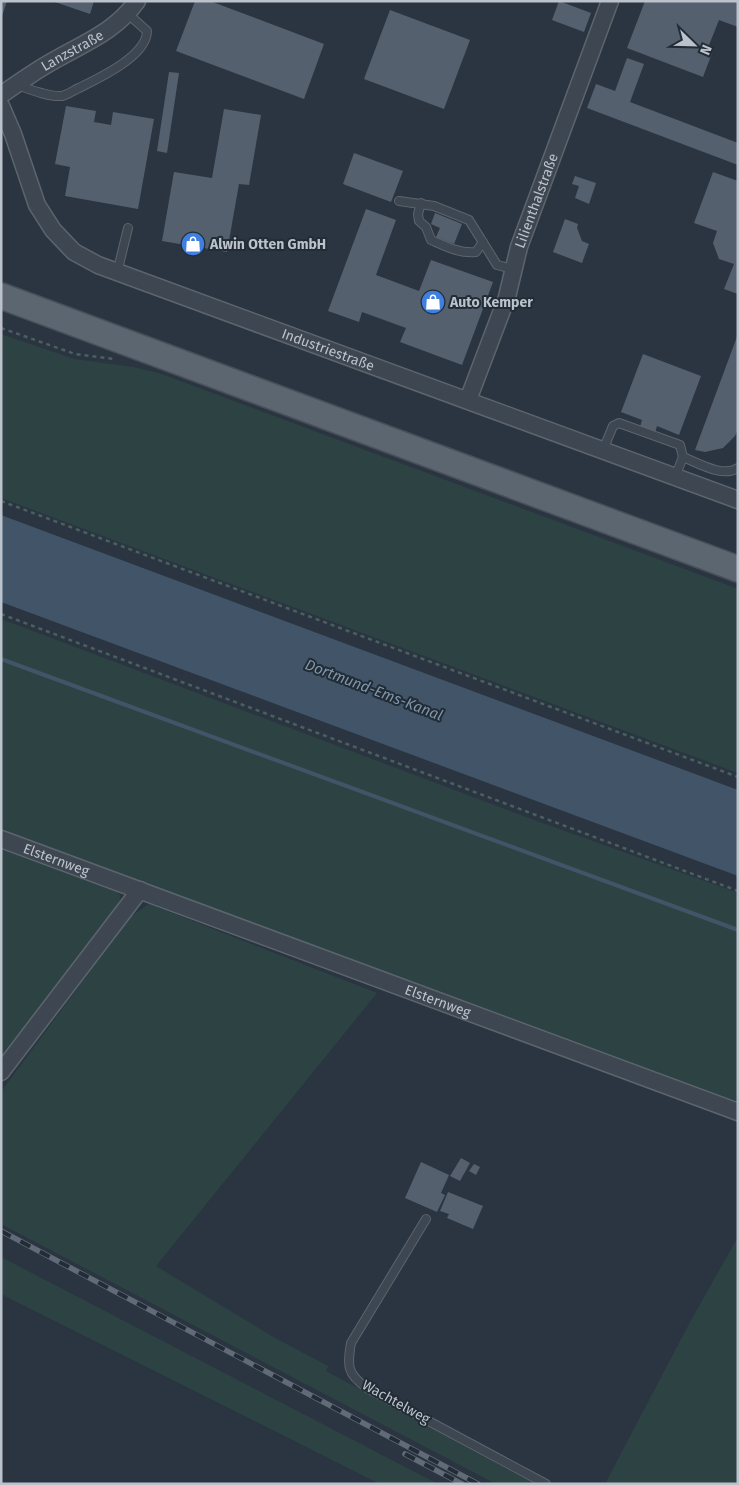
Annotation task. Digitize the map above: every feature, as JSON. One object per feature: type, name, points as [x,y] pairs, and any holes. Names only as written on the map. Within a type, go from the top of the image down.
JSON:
[{"type":"main road","points":[[1,296],[738,569]]},
{"type":"street","name":"Lilienthalstraße","points":[[468,400],[507,297],[519,247],[610,1]]},
{"type":"street","name":"Lanzstraße","points":[[1,95],[51,62],[112,28],[132,7]]},
{"type":"street","name":"Industriestraße","points":[[1,106],[38,205],[53,230],[74,252],[98,265],[738,500]]},
{"type":"street","name":"Elsternweg","points":[[1,839],[738,1112]]},
{"type":"street","points":[[1,1072],[140,890]]},
{"type":"lane","points":[[16,84],[38,92],[62,96],[109,73],[140,50],[147,37],[147,31],[132,7]]},
{"type":"lane","points":[[399,201],[434,206],[469,220],[497,265],[514,269]]},
{"type":"lane","points":[[421,204],[418,214],[419,221],[426,227],[431,240],[448,248],[468,253],[476,252],[483,242]]},
{"type":"lane","points":[[117,273],[128,228]]},
{"type":"lane","points":[[603,450],[613,426],[619,423],[680,445],[683,458],[675,477]]},
{"type":"lane","points":[[683,458],[727,472],[738,468]]},
{"type":"lane","name":"Wachtelweg","points":[[426,1219],[351,1343],[348,1359],[350,1372],[356,1380],[367,1388],[546,1484]]},
{"type":"path","points":[[1,501],[738,777]]},
{"type":"path","points":[[1,614],[738,891]]},
{"type":"green space","points":[[1,334],[74,359],[133,367],[159,373],[738,589],[738,773],[1,498]]},
{"type":"green space","points":[[1,619],[534,820],[738,893],[738,1107],[143,882],[1,831]]},
{"type":"green space","points":[[1,849],[117,890],[120,901],[1,1062]]},
{"type":"green space","points":[[149,904],[377,993],[156,1266],[275,1338],[328,1366],[326,1371],[535,1484],[496,1484],[1,1224],[1,1092],[130,917]]},
{"type":"green space","points":[[738,1237],[737,1484],[605,1484],[689,1324]]},
{"type":"green space","points":[[1,1257],[438,1484],[380,1484],[1,1294]]},
{"type":"water","name":"Dortmund-Ems-Kanal","points":[[1,515],[738,790],[738,876],[1,602]]},
{"type":"building","points":[[1,1],[7,1],[2,16],[1,16]]},
{"type":"building","points":[[52,1],[94,1],[90,14]]},
{"type":"building","points":[[195,1],[210,1],[324,44],[304,99],[176,51]]},
{"type":"building","points":[[559,1],[591,13],[584,32],[552,20]]},
{"type":"building","points":[[645,1],[738,1],[738,27],[719,20],[709,45],[714,48],[703,77],[627,48]]},
{"type":"building","points":[[390,10],[470,40],[444,109],[364,79]]},
{"type":"building","points":[[627,58],[644,64],[630,102],[738,143],[738,165],[587,108],[596,84],[615,91]]},
{"type":"building","points":[[169,72],[179,73],[167,153],[157,151]]},
{"type":"building","points":[[66,106],[96,111],[94,122],[111,125],[113,112],[154,119],[138,209],[65,196],[70,167],[55,164]]},
{"type":"building","points":[[224,109],[261,115],[249,185],[239,184],[227,252],[162,241],[174,172],[212,178]]},
{"type":"building","points":[[354,153],[403,171],[391,202],[343,184]]},
{"type":"building","points":[[713,172],[738,181],[738,294],[724,289],[734,264],[719,259],[713,243],[717,231],[694,223]]},
{"type":"building","points":[[575,176],[596,183],[589,204],[575,198],[579,186],[572,184]]},
{"type":"building","points":[[366,209],[396,220],[376,275],[419,291],[431,260],[493,282],[462,365],[400,342],[406,328],[362,312],[359,322],[328,311]]},
{"type":"building","points":[[435,213],[462,224],[454,244],[436,237],[440,228],[431,224]]},
{"type":"building","points":[[565,219],[578,224],[577,228],[582,241],[589,244],[582,263],[553,252]]},
{"type":"building","points":[[738,334],[738,429],[735,436],[723,448],[705,452],[695,450]]},
{"type":"building","points":[[643,354],[701,376],[679,435],[657,426],[655,433],[640,427],[642,420],[621,412]]},
{"type":"building","points":[[461,1158],[470,1163],[460,1181],[450,1176]]},
{"type":"building","points":[[421,1162],[449,1175],[441,1193],[445,1195],[437,1212],[405,1198]]},
{"type":"building","points":[[474,1164],[480,1167],[476,1175],[469,1171]]},
{"type":"building","points":[[448,1192],[483,1206],[473,1229],[447,1218],[449,1214],[440,1211]]},
{"type":"waterway","points":[[1,659],[738,930]]},
{"type":"railway","points":[[1,1231],[478,1484]]},
{"type":"railway","points":[[405,1454],[462,1484]]},
{"type":"place","name":"Alwin Otten GmbH","points":[[193,244]]},
{"type":"place","name":"Auto Kemper","points":[[433,302]]}]
